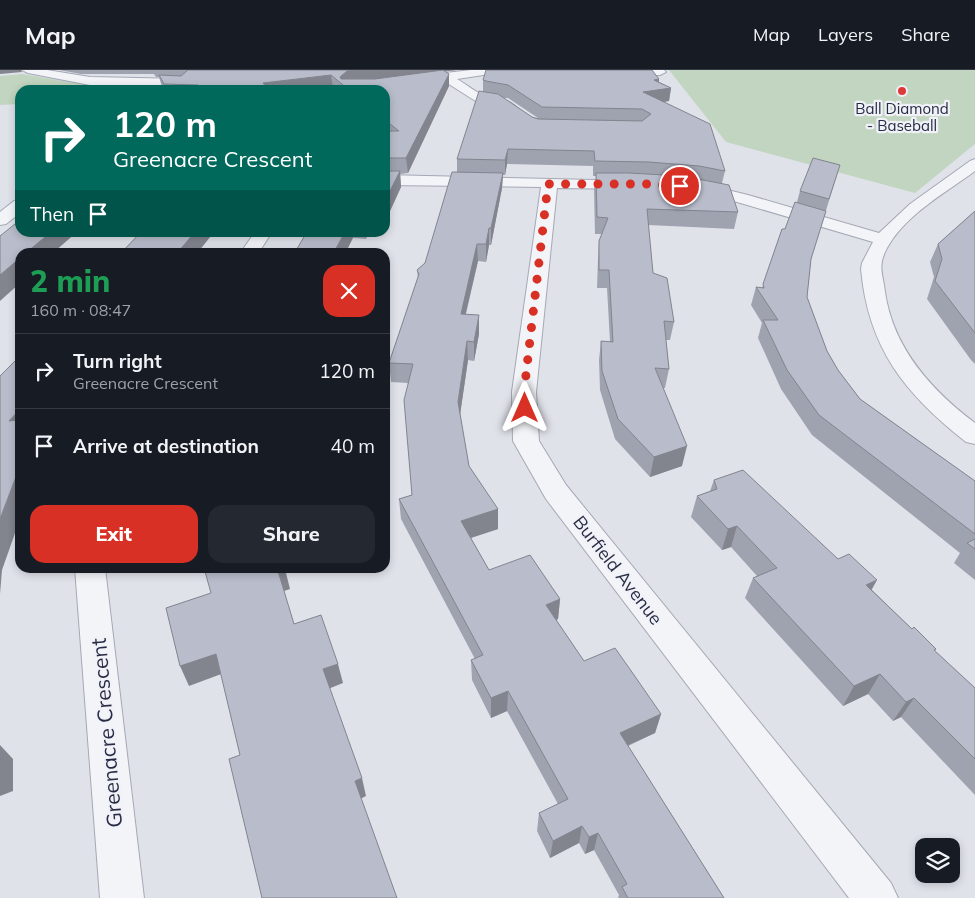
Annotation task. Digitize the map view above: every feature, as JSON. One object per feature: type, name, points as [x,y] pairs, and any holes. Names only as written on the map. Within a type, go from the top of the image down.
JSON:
[{"type":"street","points":[[427,80],[497,70]]},
{"type":"street","points":[[612,70],[614,73],[660,72]]},
{"type":"street","points":[[36,71],[90,81],[183,84]]},
{"type":"street","points":[[446,77],[480,99],[503,103],[524,117]]},
{"type":"street","points":[[975,164],[899,221],[884,240],[871,264],[880,320],[898,358],[933,401],[954,421],[975,436]]},
{"type":"street","points":[[390,180],[647,184]]},
{"type":"street","name":"Burfield Avenue","points":[[548,184],[524,392],[526,441],[556,492],[876,898]]},
{"type":"street","points":[[677,186],[742,198],[884,240]]},
{"type":"street","points":[[0,220],[15,209]]},
{"type":"street","points":[[253,248],[260,237]]},
{"type":"street","name":"Greenacre Crescent","points":[[90,573],[122,898]]},
{"type":"green space","points":[[669,70],[975,70],[975,144],[915,193],[726,142]]},
{"type":"green space","points":[[22,74],[82,84],[108,85],[15,85],[15,104],[0,105],[0,76]]},
{"type":"building","points":[[188,70],[358,70],[347,71],[340,77],[341,79],[375,79],[443,70],[449,74],[406,158],[390,158],[390,131],[399,131],[390,124],[390,85],[343,85],[331,75],[263,83],[265,85],[164,84],[159,75],[181,76]]},
{"type":"building","points":[[486,70],[652,70],[659,79],[654,80],[671,88],[643,92],[710,124],[725,171],[699,166],[649,162],[595,161],[594,151],[508,149],[505,160],[457,159],[479,91],[498,94],[538,119],[642,121],[651,114],[642,109],[542,107],[508,85],[483,80]]},
{"type":"building","points":[[813,158],[840,165],[829,199],[800,191]]},
{"type":"building","points":[[390,171],[400,171],[390,191]]},
{"type":"building","points":[[452,172],[503,173],[486,244],[477,244],[461,314],[479,315],[474,342],[467,341],[458,402],[469,466],[498,509],[461,521],[489,570],[530,555],[560,599],[546,605],[584,661],[615,648],[634,675],[661,714],[620,733],[724,898],[628,898],[622,887],[627,884],[598,833],[589,837],[582,826],[553,841],[539,813],[568,799],[508,691],[491,698],[471,660],[483,655],[399,499],[412,495],[404,400],[413,364],[390,363],[390,360],[419,274],[417,270],[425,263]]},
{"type":"building","points":[[596,173],[682,176],[729,185],[738,212],[647,209],[653,273],[667,278],[674,322],[664,321],[669,369],[655,368],[687,446],[654,457],[618,419],[602,371],[601,341],[613,342],[609,270],[599,270],[599,241],[608,218],[597,217]]},
{"type":"building","points":[[795,202],[826,211],[811,259],[807,297],[827,351],[838,370],[860,399],[975,481],[975,534],[819,415],[787,370],[763,320],[778,320],[756,287],[764,288],[763,284],[782,229],[785,229]]},
{"type":"building","points":[[975,211],[975,333],[935,281],[942,259],[938,244]]},
{"type":"building","points":[[15,224],[15,237],[45,237],[32,248],[15,248],[15,262],[0,275],[0,236]]},
{"type":"building","points":[[136,237],[191,237],[181,248],[126,248]]},
{"type":"building","points":[[304,237],[342,237],[336,248],[297,248]]},
{"type":"building","points":[[15,361],[15,414],[9,421],[15,420],[15,479],[0,519],[0,376]]},
{"type":"building","points":[[743,470],[838,559],[849,554],[877,580],[866,585],[912,629],[914,627],[936,649],[934,650],[975,688],[975,759],[914,698],[906,702],[880,674],[854,686],[753,578],[777,568],[737,526],[728,529],[697,496],[717,489],[714,480]]},
{"type":"building","points":[[975,539],[975,549],[967,543]]},
{"type":"building","points":[[205,573],[279,573],[294,624],[321,615],[338,664],[323,669],[362,778],[355,781],[397,898],[262,898],[229,759],[240,755],[216,654],[180,666],[166,608],[211,593]]},
{"type":"place","name":"Ball Diamond - Baseball","points":[[902,91]]},
{"type":"route","points":[[525,408],[524,392],[548,184],[680,186]]}]
